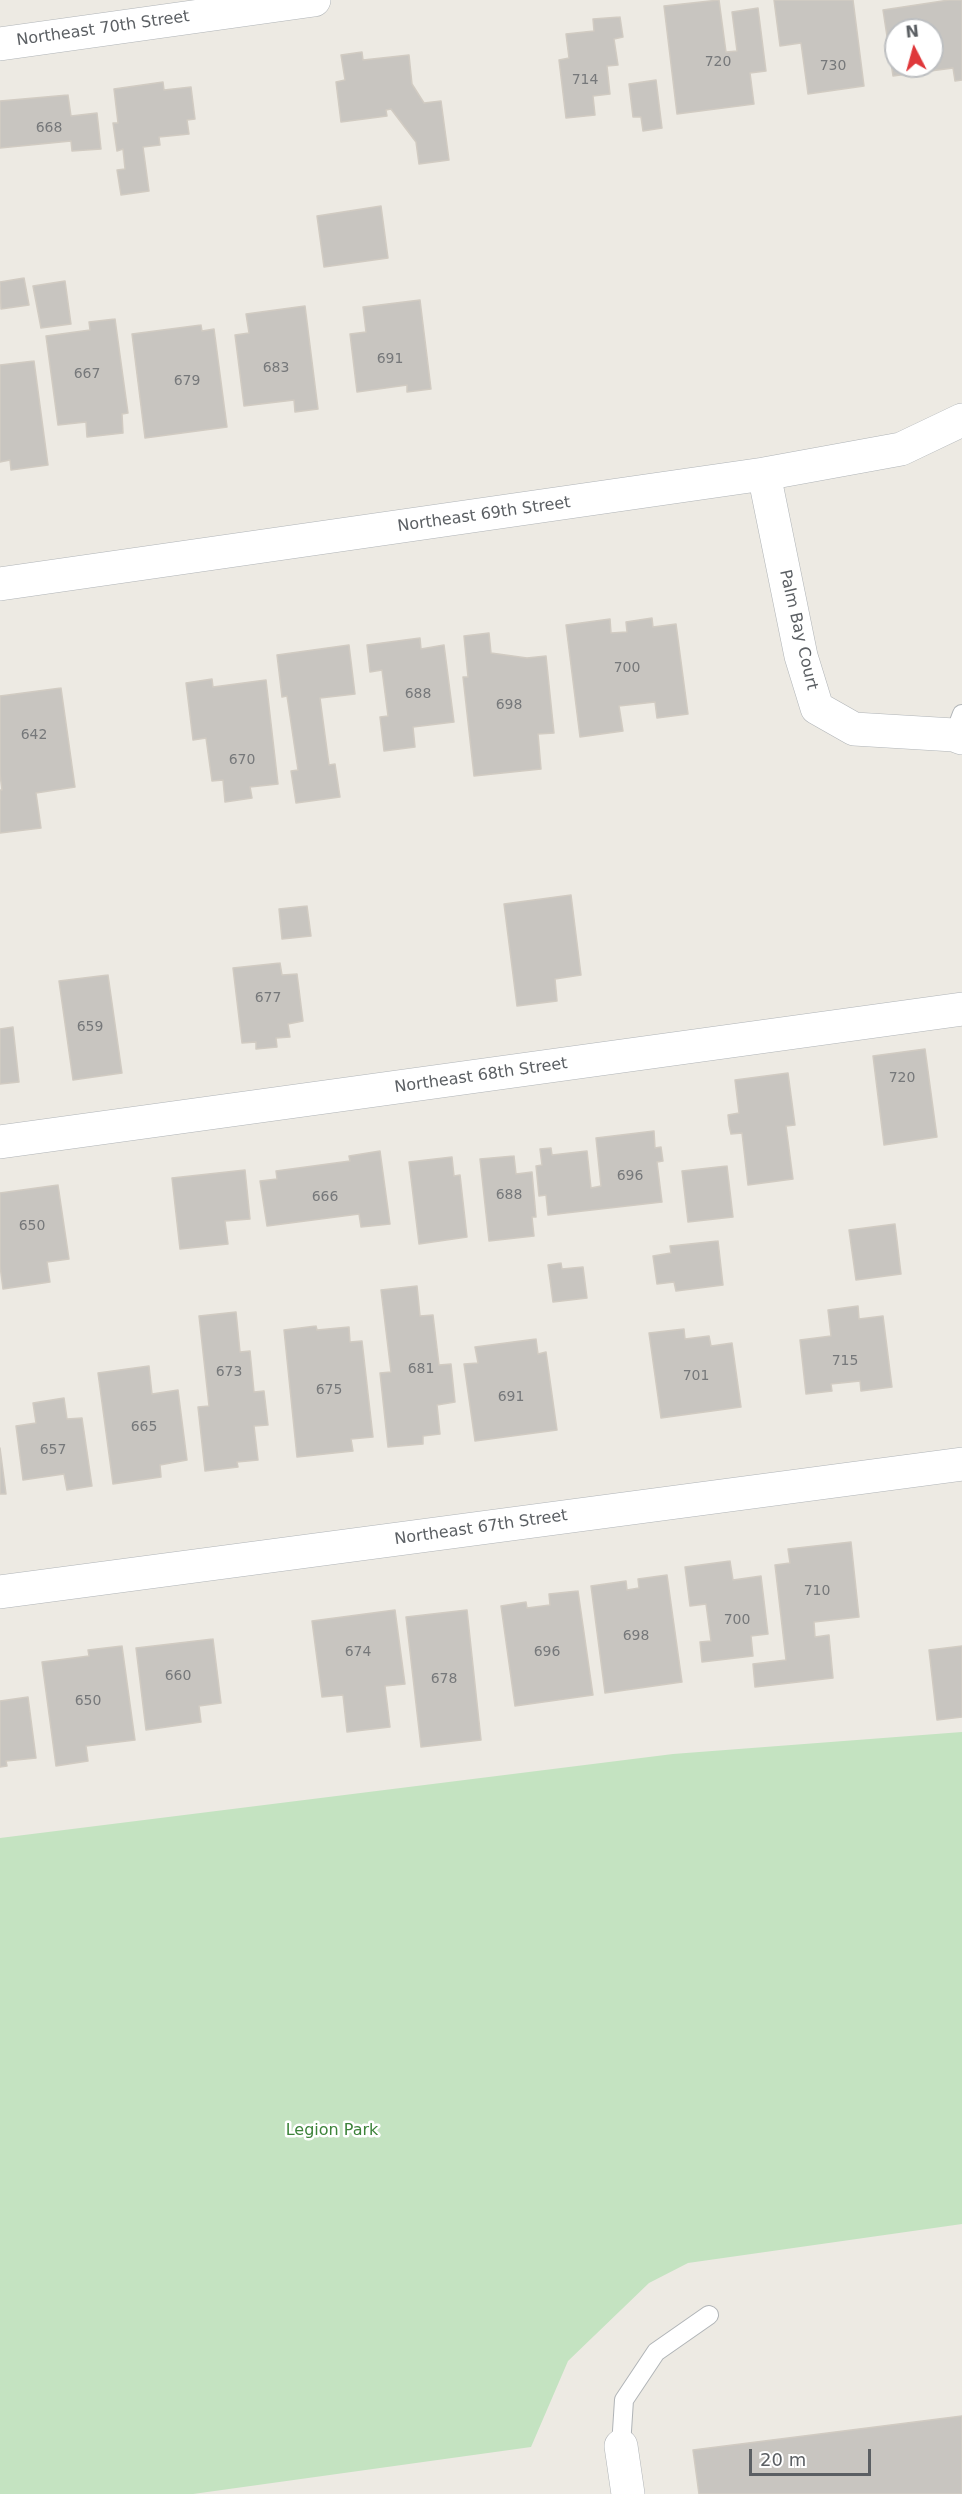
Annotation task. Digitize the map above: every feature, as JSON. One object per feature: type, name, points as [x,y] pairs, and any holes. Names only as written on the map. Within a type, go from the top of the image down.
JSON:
[{"type":"street","name":"Northeast 70th Street","points":[[0,44],[314,0]]},
{"type":"street","name":"Northeast 69th Street","points":[[0,584],[764,474],[901,449],[962,420]]},
{"type":"street","name":"Palm Bay Court","points":[[764,474],[801,656],[817,708],[854,729],[959,729]]},
{"type":"street","name":"Northeast 68th Street","points":[[0,1142],[962,1009]]},
{"type":"street","name":"Northeast 67th Street","points":[[0,1592],[962,1464]]},
{"type":"street","points":[[621,2446],[628,2494]]},
{"type":"lane","points":[[621,2446],[624,2400],[656,2352],[710,2315]]},
{"type":"green space","name":"Legion Park","points":[[962,1732],[962,2224],[688,2263],[649,2283],[568,2361],[531,2447],[193,2494],[0,2494],[0,1838],[673,1754]]},
{"type":"building","points":[[719,0],[726,52],[737,51],[732,12],[758,8],[766,71],[750,73],[754,104],[677,114],[664,6]]},
{"type":"building","points":[[774,0],[853,0],[864,86],[808,94],[801,43],[780,46]]},
{"type":"building","points":[[962,0],[962,80],[955,81],[953,68],[944,69],[944,18],[884,18],[883,10]]},
{"type":"building","points":[[620,17],[623,37],[614,39],[618,65],[607,66],[610,94],[593,96],[595,115],[566,118],[559,60],[569,58],[566,34],[594,31],[593,19]]},
{"type":"building","points":[[362,52],[363,60],[409,55],[412,84],[424,103],[441,101],[449,160],[419,164],[416,142],[391,109],[386,110],[387,116],[341,122],[336,82],[345,80],[341,55]]},
{"type":"building","points":[[656,80],[662,128],[643,131],[641,117],[633,117],[629,84]]},
{"type":"building","points":[[163,82],[164,90],[191,87],[195,119],[187,120],[189,134],[159,137],[160,145],[143,147],[149,191],[121,195],[117,170],[125,169],[123,149],[117,151],[113,123],[118,123],[114,89]]},
{"type":"building","points":[[68,95],[71,116],[97,113],[101,149],[72,151],[71,141],[0,148],[0,101]]},
{"type":"building","points":[[381,206],[388,258],[324,267],[317,216]]},
{"type":"building","points":[[24,278],[29,305],[1,309],[0,282]]},
{"type":"building","points":[[65,281],[71,324],[41,328],[33,286]]},
{"type":"building","points":[[420,300],[431,389],[407,392],[407,385],[357,392],[350,334],[366,332],[363,307]]},
{"type":"building","points":[[305,306],[318,409],[295,412],[294,400],[244,406],[235,335],[249,333],[246,314]]},
{"type":"building","points":[[115,319],[128,413],[122,414],[123,433],[87,437],[86,422],[58,425],[46,336],[90,330],[89,322]]},
{"type":"building","points":[[201,325],[202,331],[214,329],[227,427],[145,438],[132,334]]},
{"type":"building","points":[[34,361],[48,465],[11,470],[10,460],[0,462],[0,365]]},
{"type":"building","points":[[652,618],[653,627],[676,624],[688,714],[657,718],[655,702],[619,706],[623,731],[580,737],[566,625],[610,619],[611,633],[627,632],[626,622]]},
{"type":"building","points":[[489,633],[491,653],[527,658],[546,656],[554,733],[538,734],[541,769],[474,776],[463,677],[468,677],[464,636]]},
{"type":"building","points":[[420,638],[421,649],[444,645],[454,722],[413,727],[415,747],[384,751],[380,717],[388,716],[382,670],[370,672],[367,645]]},
{"type":"building","points":[[349,645],[355,694],[320,698],[329,765],[335,764],[340,797],[296,803],[291,771],[298,770],[287,696],[282,697],[277,655]]},
{"type":"building","points":[[212,679],[213,687],[266,680],[278,784],[250,787],[252,798],[225,802],[223,780],[212,781],[206,738],[193,740],[186,683]]},
{"type":"building","points":[[61,688],[75,787],[36,793],[41,828],[0,833],[0,790],[2,790],[0,696]]},
{"type":"building","points":[[571,895],[581,975],[555,979],[557,1001],[517,1006],[504,904]]},
{"type":"building","points":[[307,906],[311,936],[282,939],[279,909]]},
{"type":"building","points":[[280,963],[282,975],[297,974],[303,1021],[288,1024],[290,1037],[276,1038],[277,1047],[256,1049],[256,1042],[242,1043],[233,968]]},
{"type":"building","points":[[108,975],[122,1073],[73,1080],[59,981]]},
{"type":"building","points":[[13,1027],[19,1082],[0,1084],[0,1029]]},
{"type":"building","points":[[925,1049],[937,1137],[884,1145],[873,1056]]},
{"type":"building","points":[[788,1073],[795,1125],[786,1126],[793,1179],[748,1185],[742,1133],[731,1134],[729,1125],[728,1115],[739,1113],[735,1080]]},
{"type":"building","points":[[654,1131],[655,1148],[661,1147],[663,1161],[657,1162],[662,1202],[548,1215],[546,1195],[539,1196],[536,1166],[542,1165],[540,1149],[551,1148],[552,1155],[587,1151],[591,1188],[601,1186],[596,1138]]},
{"type":"building","points":[[380,1151],[390,1224],[361,1227],[359,1214],[267,1226],[260,1181],[277,1179],[276,1171],[350,1161],[349,1156]]},
{"type":"building","points":[[514,1156],[516,1174],[532,1172],[536,1217],[532,1217],[534,1236],[489,1241],[480,1159]]},
{"type":"building","points":[[452,1157],[454,1176],[460,1175],[467,1237],[419,1244],[409,1162]]},
{"type":"building","points":[[727,1166],[733,1217],[688,1222],[682,1171]]},
{"type":"building","points":[[245,1170],[250,1219],[225,1221],[228,1244],[180,1249],[172,1178]]},
{"type":"building","points":[[58,1185],[69,1259],[47,1262],[50,1282],[3,1289],[0,1266],[0,1193]]},
{"type":"building","points":[[895,1224],[901,1274],[856,1280],[849,1230]]},
{"type":"building","points":[[718,1241],[723,1285],[676,1291],[674,1282],[657,1284],[653,1256],[671,1253],[670,1246]]},
{"type":"building","points":[[561,1263],[562,1269],[583,1267],[587,1298],[553,1302],[548,1265]]},
{"type":"building","points":[[417,1286],[420,1316],[433,1315],[439,1365],[451,1364],[455,1402],[437,1405],[440,1434],[423,1436],[423,1444],[388,1447],[380,1373],[391,1372],[381,1290]]},
{"type":"building","points":[[858,1306],[859,1319],[883,1316],[892,1387],[861,1391],[860,1381],[831,1384],[832,1391],[806,1394],[800,1340],[831,1336],[828,1310]]},
{"type":"building","points":[[236,1312],[240,1352],[250,1351],[254,1392],[264,1391],[268,1425],[254,1426],[258,1460],[237,1462],[238,1467],[205,1471],[198,1407],[209,1406],[199,1316]]},
{"type":"building","points":[[316,1326],[317,1330],[349,1327],[350,1342],[362,1341],[373,1437],[351,1439],[353,1451],[297,1457],[284,1330]]},
{"type":"building","points":[[684,1329],[685,1339],[709,1336],[711,1346],[732,1343],[741,1407],[661,1418],[649,1333]]},
{"type":"building","points":[[536,1339],[538,1354],[546,1352],[557,1430],[475,1441],[464,1364],[478,1363],[475,1347]]},
{"type":"building","points":[[149,1366],[152,1394],[178,1390],[187,1460],[160,1465],[161,1477],[113,1484],[98,1373]]},
{"type":"building","points":[[64,1398],[67,1419],[82,1418],[92,1486],[67,1490],[64,1474],[23,1480],[16,1426],[36,1423],[33,1403]]},
{"type":"building","points":[[0,1448],[6,1494],[0,1494]]},
{"type":"building","points":[[851,1542],[859,1617],[814,1622],[815,1637],[829,1635],[833,1678],[755,1687],[753,1664],[786,1660],[775,1565],[790,1563],[788,1549]]},
{"type":"building","points":[[730,1561],[733,1580],[761,1576],[768,1634],[751,1636],[753,1656],[702,1662],[700,1642],[711,1641],[706,1604],[690,1606],[685,1567]]},
{"type":"building","points":[[667,1575],[682,1682],[605,1693],[591,1586],[626,1581],[627,1590],[639,1588],[638,1579]]},
{"type":"building","points":[[578,1591],[593,1695],[515,1706],[501,1606],[526,1602],[527,1608],[550,1605],[549,1594]]},
{"type":"building","points":[[395,1610],[405,1684],[385,1686],[390,1727],[347,1732],[343,1695],[322,1697],[312,1621]]},
{"type":"building","points":[[467,1610],[481,1740],[421,1747],[406,1617]]},
{"type":"building","points":[[213,1639],[221,1703],[199,1706],[201,1722],[146,1730],[136,1648]]},
{"type":"building","points":[[122,1646],[135,1740],[86,1746],[88,1761],[56,1766],[42,1662],[89,1656],[88,1650]]},
{"type":"building","points":[[962,1646],[962,1717],[937,1720],[929,1650]]},
{"type":"building","points":[[28,1697],[36,1758],[6,1761],[7,1766],[0,1767],[0,1701]]},
{"type":"building","points":[[962,2416],[962,2494],[699,2494],[693,2450]]}]
